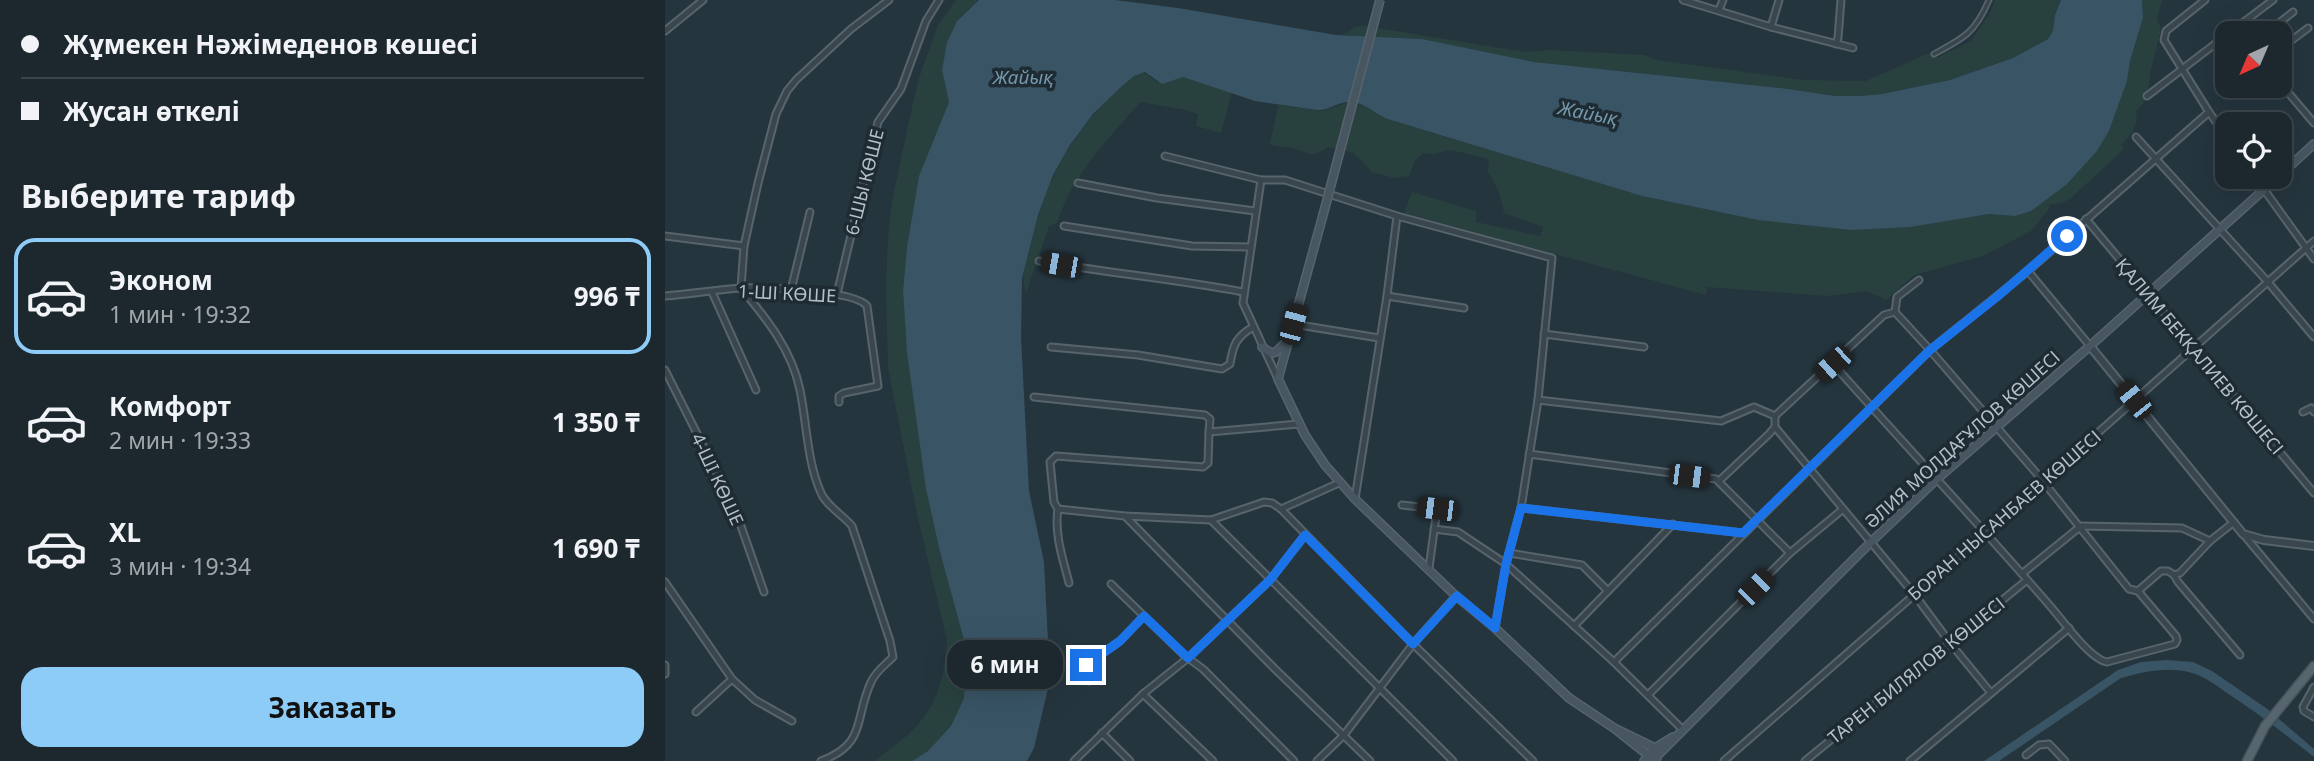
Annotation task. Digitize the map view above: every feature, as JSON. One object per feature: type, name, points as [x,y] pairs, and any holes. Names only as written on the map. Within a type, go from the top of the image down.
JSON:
[{"type":"main road","points":[[1380,0],[1278,379],[1299,424],[1339,483],[1569,698],[1637,742],[1655,748],[1657,752],[1648,759],[1637,742]]},
{"type":"main road","name":"ӘЛИЯ МОЛДАҒҰЛОВ КӨШЕСІ","points":[[2292,164],[2314,144]]},
{"type":"main road","name":"ӘЛИЯ МОЛДАҒҰЛОВ КӨШЕСІ","points":[[1648,759],[1680,732],[1937,479],[2264,190]]},
{"type":"main road","points":[[1262,347],[1268,352],[1276,352],[1289,339]]},
{"type":"main road","points":[[2247,761],[2266,726],[2313,670]]},
{"type":"main road","name":"ӘЛИЯ МОЛДАҒҰЛОВ КӨШЕСІ","points":[[1655,748],[1680,732]]},
{"type":"main road","points":[[1637,742],[1664,741]]},
{"type":"street","points":[[665,31],[703,0]]},
{"type":"street","points":[[821,761],[846,748],[855,737],[871,682],[876,673],[893,657],[852,526],[824,499],[818,484],[800,387],[792,363],[766,318],[741,288],[744,246],[773,125],[787,91],[851,29],[889,0]]},
{"type":"street","name":"6-ШЫ КӨШЕ","points":[[837,294],[878,122],[901,89],[926,21],[939,0]]},
{"type":"street","points":[[1683,0],[1853,48]]},
{"type":"street","points":[[1719,10],[1723,0]]},
{"type":"street","points":[[1771,27],[1779,0]]},
{"type":"street","points":[[1836,44],[1841,0]]},
{"type":"street","points":[[1934,54],[1966,37],[1982,16],[1989,0]]},
{"type":"street","points":[[2205,0],[2166,31],[2164,40],[2215,121]]},
{"type":"street","points":[[2245,21],[2273,0]]},
{"type":"street","points":[[2281,21],[2293,12]]},
{"type":"street","points":[[2293,39],[2308,28]]},
{"type":"street","points":[[2147,96],[2215,44]]},
{"type":"street","points":[[2293,98],[2314,123]]},
{"type":"street","points":[[1614,662],[1930,350],[2028,271],[2209,112]]},
{"type":"street","points":[[2136,137],[2267,281],[2314,337]]},
{"type":"street","points":[[1165,156],[1261,180],[1285,180],[1397,216],[1552,258],[1538,400],[1521,508],[1506,564],[1495,628]]},
{"type":"street","points":[[1261,180],[1243,303],[1278,379]]},
{"type":"street","points":[[1078,183],[1157,198],[1255,211]]},
{"type":"street","points":[[2264,190],[2314,259]]},
{"type":"street","points":[[791,289],[810,212]]},
{"type":"street","points":[[1355,499],[1397,216]]},
{"type":"street","name":"ҚАЛИМ БЕКҚАЛИЕВ КӨШЕСІ","points":[[2086,219],[2314,493]]},
{"type":"street","points":[[1064,226],[1192,246],[1250,247]]},
{"type":"street","points":[[665,236],[744,246]]},
{"type":"street","name":"БОРАН НЫСАНБАЕВ КӨШЕСІ","points":[[1724,761],[2314,241]]},
{"type":"street","points":[[1039,261],[1243,292]]},
{"type":"street","points":[[2028,271],[2314,619]]},
{"type":"street","points":[[1833,364],[2099,661],[2107,662],[2175,644],[2176,636],[2138,591],[2129,589],[2043,481],[1895,312],[1896,297],[1919,280]]},
{"type":"street","name":"1-ШІ КӨШЕ","points":[[665,296],[741,288],[791,289],[837,294],[865,303],[878,386],[843,393],[839,396],[839,402]]},
{"type":"street","points":[[712,292],[756,390]]},
{"type":"street","points":[[1387,296],[1464,308]]},
{"type":"street","points":[[1895,312],[1884,315],[1775,416],[1775,427],[1914,594],[1991,693]]},
{"type":"street","points":[[1293,324],[1379,338]]},
{"type":"street","points":[[1051,347],[1138,355],[1222,369],[1230,364],[1233,344],[1240,335],[1253,327]]},
{"type":"street","points":[[1544,334],[1644,347]]},
{"type":"street","name":"4-ШI КӨШЕ","points":[[665,370],[735,509],[764,592]]},
{"type":"street","points":[[1034,397],[1205,415],[1210,419],[1208,463],[1203,467],[1056,456],[1050,462],[1054,502],[1058,509],[1056,518],[1059,540],[1069,583]]},
{"type":"street","points":[[1538,400],[1721,421],[1754,407],[1775,416]]},
{"type":"street","points":[[2303,412],[2311,408],[2314,412]]},
{"type":"street","points":[[1209,432],[1299,424]]},
{"type":"street","points":[[1719,481],[1775,427]]},
{"type":"street","points":[[1529,454],[1719,481],[1790,553]]},
{"type":"street","points":[[1281,509],[1339,483]]},
{"type":"street","points":[[1058,509],[1125,516],[1211,520],[1264,502],[1272,503],[1533,761]]},
{"type":"street","points":[[1402,505],[1437,509],[1429,568]]},
{"type":"street","points":[[1521,508],[1743,533]]},
{"type":"street","points":[[1648,695],[1790,553],[1843,509]]},
{"type":"street","points":[[1125,516],[1370,761]]},
{"type":"street","points":[[1211,520],[1453,761]]},
{"type":"street","points":[[2174,575],[2180,573],[2210,541],[2234,522]]},
{"type":"street","points":[[1574,626],[1673,524]]},
{"type":"street","points":[[2023,573],[2081,526],[2182,528],[2210,541]]},
{"type":"street","points":[[1434,528],[1458,531],[1506,564],[1614,662],[1680,732]]},
{"type":"street","points":[[2243,534],[2264,540],[2314,546]]},
{"type":"street","points":[[1074,761],[1143,694],[1188,658],[1270,580],[1305,535]]},
{"type":"street","points":[[1509,553],[1582,565],[1608,591]]},
{"type":"street","points":[[2138,591],[2161,571],[2168,571],[2239,655]]},
{"type":"street","name":"ТАРЕН БИЛЯЛОВ КӨШЕСІ","points":[[1805,761],[2027,580]]},
{"type":"street","points":[[665,582],[732,679],[755,700],[792,721]]},
{"type":"street","points":[[1111,584],[1203,669],[1294,761]]},
{"type":"street","points":[[1317,761],[1344,735],[1413,644],[1457,596]]},
{"type":"street","points":[[1089,681],[1086,665],[1120,641],[1144,616]]},
{"type":"street","points":[[1910,761],[2069,628]]},
{"type":"street","points":[[665,665],[665,674]]},
{"type":"street","points":[[695,712],[732,679]]},
{"type":"street","points":[[2314,687],[2303,707],[2304,711],[2314,717]]},
{"type":"street","points":[[1143,694],[1213,761]]},
{"type":"street","points":[[1102,733],[1130,761]]},
{"type":"street","points":[[2026,755],[2039,745],[2049,744],[2065,761]]},
{"type":"green space","points":[[956,0],[979,0],[961,16],[947,42],[942,70],[949,102],[919,176],[907,247],[903,291],[907,353],[926,489],[964,640],[966,680],[964,698],[951,726],[928,751],[912,761],[874,761],[910,733],[927,714],[940,683],[946,650],[947,640],[917,514],[888,368],[886,287],[892,202],[919,78],[938,25]]},
{"type":"green space","points":[[1995,0],[2061,0],[2053,31],[2048,39],[2013,58],[1950,80],[1860,96],[1836,96],[1534,62],[1422,39],[1343,35],[1355,27],[1365,26],[1525,52],[1550,50],[1644,55],[1657,60],[1804,80],[1866,81],[1929,53],[1937,58],[1971,41],[1990,13]]},
{"type":"green space","points":[[2142,0],[2162,0],[2157,19],[2161,29],[2149,88],[2144,102],[2136,111],[2133,130],[2121,145],[2124,149],[2072,197],[2049,205],[2049,209],[2031,231],[1983,256],[1914,275],[1886,300],[1867,291],[1826,296],[1707,287],[1706,295],[1404,213],[1412,192],[1476,211],[1476,222],[1540,236],[1543,227],[1504,213],[1499,191],[1488,172],[1489,159],[1451,150],[1423,153],[1415,160],[1409,176],[1394,178],[1372,172],[1354,153],[1328,147],[1312,154],[1270,144],[1278,105],[1322,111],[1349,102],[1369,108],[1391,120],[1642,196],[1758,220],[1852,230],[1989,214],[2015,216],[2031,211],[2066,185],[2097,151],[2109,131],[2127,81],[2143,18]]},
{"type":"green space","points":[[1143,72],[1157,82],[1183,77],[1232,92],[1221,133],[1196,126],[1198,114],[1140,102],[1092,158],[1072,188],[1057,223],[1049,226],[1026,293],[1023,280],[1025,264],[1043,202],[1060,164],[1096,112],[1123,85]]},
{"type":"water","name":"Жайық","points":[[979,0],[1115,0],[1336,35],[1422,39],[1534,62],[1836,96],[1882,94],[1950,80],[2013,58],[2048,39],[2053,31],[2061,0],[2142,0],[2143,18],[2127,81],[2109,131],[2097,151],[2066,185],[2031,211],[2015,216],[1989,214],[1910,227],[1851,230],[1758,220],[1642,196],[1391,120],[1355,102],[1317,110],[1255,101],[1183,77],[1162,84],[1145,72],[1134,76],[1093,114],[1070,145],[1053,175],[1038,215],[1022,278],[1021,338],[1029,491],[1044,562],[1050,680],[1034,748],[1027,761],[912,761],[928,751],[951,726],[964,698],[966,664],[964,640],[926,489],[907,353],[903,291],[907,247],[919,176],[949,102],[942,70],[947,42],[957,21]]},
{"type":"water","points":[[2141,662],[2193,662],[2212,671],[2266,708],[2314,749],[2314,757],[2207,680],[2183,671],[2165,670],[2121,678],[1999,761],[1984,761],[2118,670]]},
{"type":"route","points":[[1086,665],[1120,641],[1144,616],[1188,658],[1270,580],[1305,535],[1413,644],[1457,596],[1495,628],[1506,564],[1521,508],[1743,533],[1930,350],[2067,236]]}]
